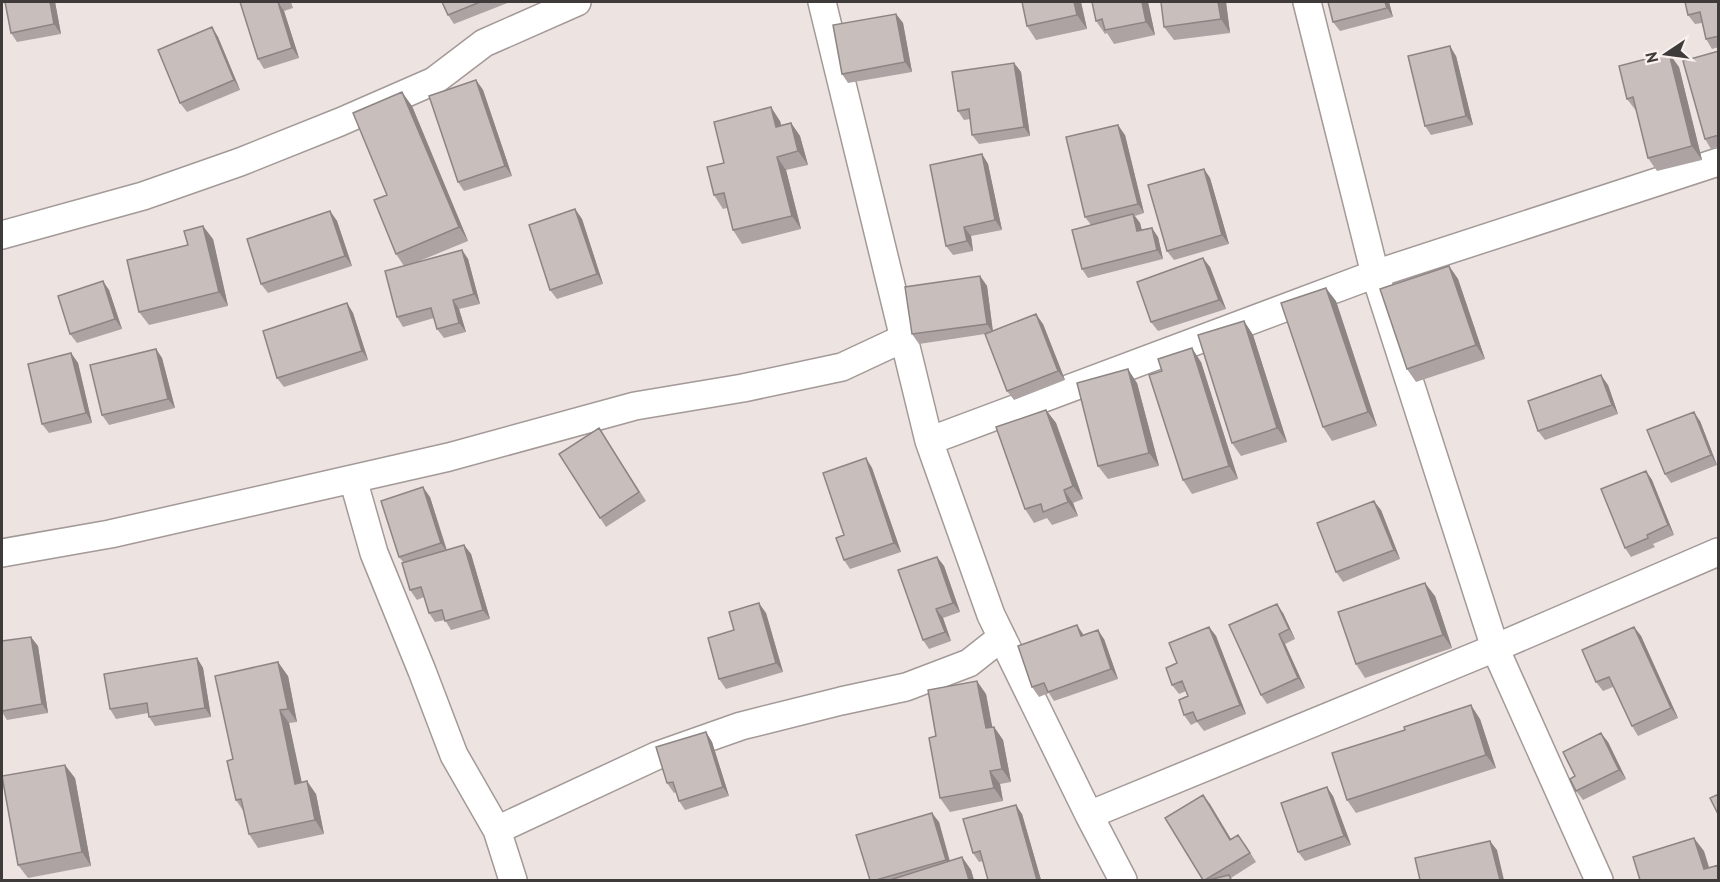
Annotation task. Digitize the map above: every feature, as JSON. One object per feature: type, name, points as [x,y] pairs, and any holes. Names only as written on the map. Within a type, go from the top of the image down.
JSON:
[{"type":"street","points":[[2,235],[143,196],[240,162],[340,122],[434,81],[484,44],[577,2]]},
{"type":"street","points":[[822,2],[929,441],[991,615],[1089,816],[1123,880]]},
{"type":"street","points":[[1307,2],[1375,274],[1495,648],[1599,880]]},
{"type":"street","points":[[929,441],[1375,274],[1719,162]]},
{"type":"street","points":[[2,553],[110,534],[449,457],[635,406],[743,388],[842,367],[904,338]]},
{"type":"street","points":[[353,479],[374,553],[454,754],[497,830],[513,880]]},
{"type":"street","points":[[1089,816],[1495,648],[1719,552]]},
{"type":"street","points":[[497,830],[656,756],[741,726],[906,687],[969,663],[1002,637]]},
{"type":"building","points":[[5,2],[50,2],[54,24],[11,33]]},
{"type":"building","points":[[240,2],[278,2],[292,48],[258,59]]},
{"type":"building","points":[[442,2],[480,2],[448,15]]},
{"type":"building","points":[[1022,2],[1074,2],[1077,15],[1027,26]]},
{"type":"building","points":[[1092,2],[1142,2],[1146,22],[1105,30],[1102,19],[1096,21]]},
{"type":"building","points":[[1161,2],[1218,2],[1221,19],[1164,27]]},
{"type":"building","points":[[1328,2],[1385,2],[1387,8],[1333,22]]},
{"type":"building","points":[[1685,2],[1719,2],[1719,36],[1706,39],[1700,12],[1688,15]]},
{"type":"building","points":[[896,14],[905,62],[842,74],[833,25]]},
{"type":"building","points":[[212,27],[234,80],[180,103],[158,50]]},
{"type":"building","points":[[1450,46],[1466,116],[1425,126],[1408,56]]},
{"type":"building","points":[[1719,51],[1719,135],[1705,139],[1683,61]]},
{"type":"building","points":[[1669,53],[1692,146],[1648,158],[1633,97],[1627,99],[1619,66]]},
{"type":"building","points":[[1014,63],[1024,127],[972,135],[969,109],[958,111],[952,72]]},
{"type":"building","points":[[476,80],[505,166],[458,182],[429,96]]},
{"type":"building","points":[[402,92],[459,227],[396,254],[374,200],[387,195],[353,113]]},
{"type":"building","points":[[771,107],[776,127],[791,123],[798,151],[777,157],[792,216],[733,230],[724,193],[714,195],[707,167],[724,163],[714,122]]},
{"type":"building","points":[[1118,125],[1138,204],[1085,217],[1066,137]]},
{"type":"building","points":[[982,154],[995,220],[964,227],[967,241],[946,246],[930,165]]},
{"type":"building","points":[[1204,169],[1222,235],[1167,251],[1148,185]]},
{"type":"building","points":[[575,209],[597,274],[550,290],[529,225]]},
{"type":"building","points":[[330,211],[345,256],[261,284],[247,239]]},
{"type":"building","points":[[1133,214],[1137,231],[1152,228],[1157,250],[1082,269],[1072,230]]},
{"type":"building","points":[[203,226],[219,292],[139,312],[127,260],[188,245],[184,231]]},
{"type":"building","points":[[462,250],[474,294],[453,300],[459,323],[437,329],[431,308],[397,317],[385,271]]},
{"type":"building","points":[[1203,258],[1219,300],[1151,322],[1137,282]]},
{"type":"building","points":[[1449,266],[1476,345],[1407,369],[1380,289]]},
{"type":"building","points":[[980,276],[987,324],[912,334],[905,287]]},
{"type":"building","points":[[103,281],[115,319],[70,334],[58,296]]},
{"type":"building","points":[[1326,288],[1368,412],[1323,427],[1281,303]]},
{"type":"building","points":[[347,303],[362,351],[277,378],[263,331]]},
{"type":"building","points":[[1036,314],[1058,371],[1007,391],[985,334]]},
{"type":"building","points":[[1244,321],[1277,428],[1232,443],[1198,335]]},
{"type":"building","points":[[1192,348],[1229,466],[1183,480],[1149,375],[1162,371],[1158,359]]},
{"type":"building","points":[[156,349],[168,399],[102,415],[90,365]]},
{"type":"building","points":[[71,353],[86,413],[42,424],[28,364]]},
{"type":"building","points":[[1128,369],[1149,453],[1098,466],[1077,383]]},
{"type":"building","points":[[1601,375],[1612,405],[1538,431],[1528,401]]},
{"type":"building","points":[[1046,410],[1073,486],[1064,490],[1068,502],[1043,512],[1041,504],[1025,509],[996,427]]},
{"type":"building","points":[[1694,412],[1711,455],[1665,474],[1647,430]]},
{"type":"building","points":[[599,428],[639,492],[600,518],[559,454]]},
{"type":"building","points":[[866,458],[894,543],[844,560],[836,538],[844,535],[823,473]]},
{"type":"building","points":[[1646,471],[1668,525],[1647,535],[1648,538],[1625,548],[1601,489]]},
{"type":"building","points":[[423,487],[441,543],[399,557],[381,501]]},
{"type":"building","points":[[1374,501],[1394,550],[1336,572],[1317,523]]},
{"type":"building","points":[[464,545],[483,610],[445,621],[442,610],[429,613],[421,587],[410,590],[402,563]]},
{"type":"building","points":[[937,557],[953,603],[936,609],[945,632],[923,640],[898,570]]},
{"type":"building","points":[[1425,583],[1443,635],[1356,664],[1338,612]]},
{"type":"building","points":[[759,603],[776,663],[719,679],[708,638],[734,630],[729,612]]},
{"type":"building","points":[[1277,604],[1289,629],[1279,634],[1298,678],[1261,695],[1229,625]]},
{"type":"building","points":[[1077,625],[1081,636],[1098,630],[1111,669],[1048,692],[1044,683],[1032,687],[1018,646]]},
{"type":"building","points":[[1209,627],[1240,705],[1197,721],[1193,712],[1184,715],[1179,700],[1188,696],[1182,681],[1172,685],[1166,668],[1177,663],[1169,643]]},
{"type":"building","points":[[1634,627],[1671,708],[1632,726],[1609,677],[1596,682],[1582,650]]},
{"type":"building","points":[[31,637],[42,704],[2,711],[2,641]]},
{"type":"building","points":[[197,658],[205,708],[149,717],[147,703],[110,709],[104,674]]},
{"type":"building","points":[[278,662],[288,709],[280,710],[295,784],[307,781],[315,820],[249,834],[241,799],[236,800],[227,761],[233,759],[215,676]]},
{"type":"building","points":[[977,681],[986,728],[994,727],[1002,769],[990,771],[994,788],[940,798],[929,738],[936,736],[928,690]]},
{"type":"building","points":[[1471,705],[1486,755],[1347,800],[1332,753],[1405,730],[1404,727]]},
{"type":"building","points":[[706,732],[723,787],[679,801],[673,782],[667,783],[656,747]]},
{"type":"building","points":[[1601,733],[1619,770],[1576,791],[1570,779],[1575,776],[1563,752]]},
{"type":"building","points":[[65,765],[82,852],[18,865],[2,776]]},
{"type":"building","points":[[1327,787],[1344,836],[1298,852],[1281,803]]},
{"type":"building","points":[[1719,794],[1719,816],[1710,798]]},
{"type":"building","points":[[1203,795],[1230,840],[1238,835],[1250,853],[1205,880],[1165,818]]},
{"type":"building","points":[[1016,805],[1037,880],[988,880],[980,851],[973,853],[963,819]]},
{"type":"building","points":[[932,813],[946,860],[870,880],[856,835]]},
{"type":"building","points":[[1694,838],[1704,869],[1719,865],[1719,880],[1640,880],[1633,857]]},
{"type":"building","points":[[1490,841],[1500,880],[1420,880],[1415,858]]},
{"type":"building","points":[[962,857],[969,880],[890,880]]},
{"type":"building","points":[[1229,875],[1231,880],[1208,880]]}]
